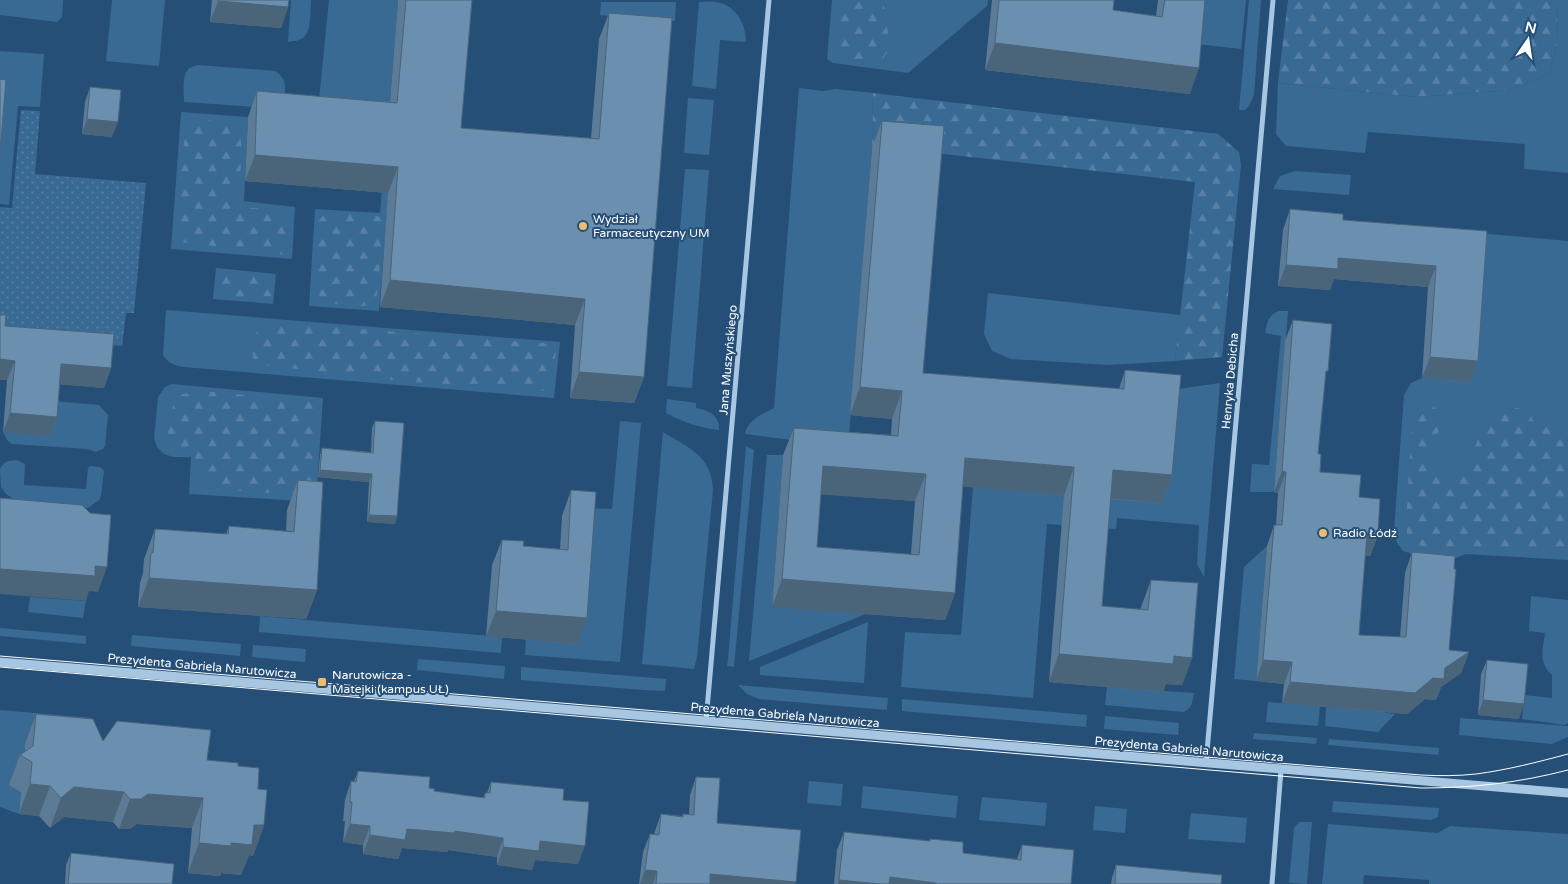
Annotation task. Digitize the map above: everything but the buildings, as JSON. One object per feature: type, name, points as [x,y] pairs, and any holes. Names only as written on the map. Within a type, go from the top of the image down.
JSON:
[{"type":"street","name":"Jana Muszyńskiego","points":[[706,721],[769,0]]},
{"type":"street","name":"Henryka Debicha","points":[[1206,763],[1273,0]]},
{"type":"street","name":"Prezydenta Gabriela Narutowicza","points":[[0,662],[1568,793]]},
{"type":"street","points":[[1272,884],[1281,770]]},
{"type":"green space","points":[[0,0],[63,0],[62,17],[57,22],[0,15]]},
{"type":"green space","points":[[112,0],[165,0],[159,66],[106,61]]},
{"type":"green space","points":[[291,0],[311,0],[310,20],[307,34],[304,37],[288,42]]},
{"type":"green space","points":[[329,0],[398,0],[389,116],[318,109]]},
{"type":"green space","points":[[832,0],[988,0],[987,6],[908,73],[833,63],[827,59]]},
{"type":"green space","points":[[845,0],[884,0],[890,47],[882,61],[839,60],[841,15]]},
{"type":"green space","points":[[1200,0],[1246,0],[1241,49],[1196,44]]},
{"type":"green space","points":[[1249,0],[1261,0],[1254,95],[1245,110],[1239,110]]},
{"type":"green space","points":[[1288,0],[1557,0],[1558,42],[1549,74],[1510,90],[1417,97],[1278,83]]},
{"type":"green space","points":[[1557,0],[1568,0],[1568,173],[1524,169],[1525,144],[1368,132],[1365,153],[1286,146],[1276,134],[1278,83],[1417,97],[1510,90],[1549,74],[1558,42]]},
{"type":"green space","points":[[601,2],[676,2],[675,21],[600,15]]},
{"type":"green space","points":[[699,2],[715,2],[728,6],[738,16],[744,28],[746,42],[720,40],[716,89],[692,86]]},
{"type":"green space","points":[[0,51],[44,54],[40,107],[18,106],[9,205],[0,204]]},
{"type":"green space","points":[[198,65],[275,71],[283,78],[285,92],[284,109],[184,102],[185,74],[189,69]]},
{"type":"green space","points":[[799,88],[873,93],[872,148],[847,460],[800,441],[745,434],[752,421],[774,408]]},
{"type":"green space","points":[[873,93],[1218,134],[1239,152],[1241,165],[1222,357],[1175,361],[1195,182],[934,153],[872,148]]},
{"type":"green space","points":[[688,98],[714,100],[709,155],[684,153]]},
{"type":"green space","points":[[21,110],[40,111],[35,174],[146,183],[134,313],[126,313],[122,346],[0,334],[0,207],[12,208]]},
{"type":"green space","points":[[181,112],[248,117],[244,201],[295,207],[292,259],[171,249]]},
{"type":"green space","points":[[196,119],[240,124],[242,152],[240,171],[239,180],[232,197],[237,207],[286,212],[289,238],[287,255],[180,242],[176,229],[186,122]]},
{"type":"green space","points":[[685,169],[709,170],[692,388],[667,386]]},
{"type":"green space","points":[[1295,171],[1351,175],[1349,195],[1273,189],[1280,176]]},
{"type":"green space","points":[[382,188],[389,189],[379,311],[309,306],[315,209],[380,213]]},
{"type":"green space","points":[[326,212],[376,215],[384,221],[376,303],[356,306],[330,303],[323,301],[315,289],[317,223]]},
{"type":"green space","points":[[1400,226],[1568,241],[1568,560],[1465,554],[1456,558],[1412,554],[1403,551],[1397,543],[1394,530],[1404,395],[1411,383],[1422,378],[1470,381],[1479,252]]},
{"type":"green space","points":[[216,268],[276,274],[273,304],[213,299]]},
{"type":"green space","points":[[222,271],[272,275],[273,292],[268,301],[218,297],[216,295],[218,273]]},
{"type":"green space","points":[[988,293],[1181,315],[1175,361],[1108,365],[1011,359],[992,351],[984,334]]},
{"type":"green space","points":[[166,310],[560,342],[554,398],[183,367],[167,360],[163,355]]},
{"type":"green space","points":[[1279,311],[1288,311],[1274,491],[1250,492],[1252,464],[1269,465],[1281,336],[1265,333],[1270,317]]},
{"type":"green space","points":[[270,322],[553,344],[556,351],[552,385],[543,391],[402,381],[254,364],[251,343],[261,324]]},
{"type":"green space","points":[[1220,383],[1204,577],[1197,564],[1199,525],[1117,518],[1116,529],[1047,524],[1033,698],[901,687],[905,632],[961,635],[973,487],[1115,398]]},
{"type":"green space","points":[[172,384],[323,398],[316,502],[189,494],[191,457],[173,457],[164,454],[157,447],[154,438],[158,397],[165,387]]},
{"type":"green space","points":[[200,391],[317,401],[315,477],[308,493],[285,494],[209,489],[193,456],[170,446],[167,423],[177,395]]},
{"type":"green space","points":[[667,399],[696,403],[696,408],[705,410],[716,417],[719,430],[691,424],[666,413]]},
{"type":"green space","points":[[53,401],[99,405],[108,415],[105,446],[103,449],[96,452],[87,449],[12,444],[7,440],[3,432],[49,436]]},
{"type":"green space","points":[[1421,401],[1439,410],[1438,437],[1428,456],[1428,475],[1448,481],[1468,461],[1484,427],[1500,406],[1524,410],[1539,430],[1550,425],[1568,424],[1568,553],[1505,551],[1471,546],[1438,550],[1407,542],[1407,502],[1413,410]]},
{"type":"green space","points":[[620,421],[641,423],[620,662],[525,655],[526,639],[577,643],[589,508],[612,509]]},
{"type":"green space","points":[[663,432],[697,454],[704,461],[712,478],[713,490],[697,657],[694,669],[642,664]]},
{"type":"green space","points":[[746,446],[754,450],[734,667],[727,666]]},
{"type":"green space","points":[[767,455],[783,455],[772,607],[866,614],[749,661]]},
{"type":"green space","points":[[17,460],[25,464],[24,485],[86,489],[88,468],[90,466],[100,467],[104,471],[101,496],[99,500],[88,508],[27,503],[15,500],[6,494],[1,487],[0,469],[8,461]]},
{"type":"green space","points":[[1267,546],[1256,681],[1234,679],[1244,567]]},
{"type":"green space","points":[[1531,596],[1568,600],[1568,723],[1565,725],[1522,719],[1524,695],[1552,698],[1552,675],[1545,665],[1542,656],[1545,633],[1529,631]]},
{"type":"green space","points":[[30,597],[86,601],[83,618],[28,612]]},
{"type":"green space","points":[[260,616],[502,637],[501,653],[259,632]]},
{"type":"green space","points":[[868,622],[864,683],[760,675],[760,667]]},
{"type":"green space","points":[[0,628],[86,636],[86,644],[0,636]]},
{"type":"green space","points":[[132,635],[241,644],[240,656],[131,646]]},
{"type":"green space","points":[[253,645],[306,649],[305,662],[252,657]]},
{"type":"green space","points":[[418,659],[505,666],[504,679],[417,670]]},
{"type":"green space","points":[[521,667],[666,679],[665,691],[521,680]]},
{"type":"green space","points":[[738,685],[888,698],[887,710],[759,699],[747,694]]},
{"type":"green space","points":[[1107,687],[1194,693],[1191,706],[1184,712],[1105,705]]},
{"type":"green space","points":[[902,699],[1087,715],[1086,727],[902,711]]},
{"type":"green space","points":[[1268,702],[1320,706],[1318,726],[1266,722]]},
{"type":"green space","points":[[1326,707],[1385,711],[1385,713],[1395,714],[1378,732],[1325,726]]},
{"type":"green space","points":[[0,710],[92,718],[90,740],[21,792],[19,814],[0,807]]},
{"type":"green space","points":[[1105,716],[1179,723],[1178,735],[1104,729]]},
{"type":"green space","points":[[1460,718],[1568,726],[1568,737],[1552,744],[1459,735]]},
{"type":"green space","points":[[1254,733],[1317,738],[1316,744],[1253,739]]},
{"type":"green space","points":[[1329,739],[1439,748],[1438,755],[1328,745]]},
{"type":"green space","points":[[809,781],[843,784],[841,806],[807,803]]},
{"type":"green space","points":[[863,786],[958,796],[956,818],[861,808]]},
{"type":"green space","points":[[982,797],[1047,803],[1045,826],[979,820]]},
{"type":"green space","points":[[1333,801],[1439,808],[1438,817],[1431,820],[1332,812]]},
{"type":"green space","points":[[1095,806],[1127,809],[1125,833],[1093,830]]},
{"type":"green space","points":[[1191,813],[1247,818],[1245,843],[1188,839]]},
{"type":"green space","points":[[1299,822],[1312,822],[1307,884],[1289,883],[1294,828]]},
{"type":"green space","points":[[1328,824],[1438,833],[1450,826],[1568,834],[1568,884],[1429,884],[1429,880],[1364,875],[1363,884],[1322,884]]},
{"type":"tram line","points":[[0,656],[1421,775],[1449,776],[1476,774],[1511,768],[1568,754]]},
{"type":"tram line","points":[[0,667],[1421,788],[1495,784],[1568,770]]},
{"type":"place","name":"Wydział Farmaceutyczny UM","points":[[583,226]]},
{"type":"place","name":"Radio Łódź","points":[[1323,533]]},
{"type":"place","name":"Narutowicza - Matejki (kampus UŁ)","points":[[322,682]]}]
